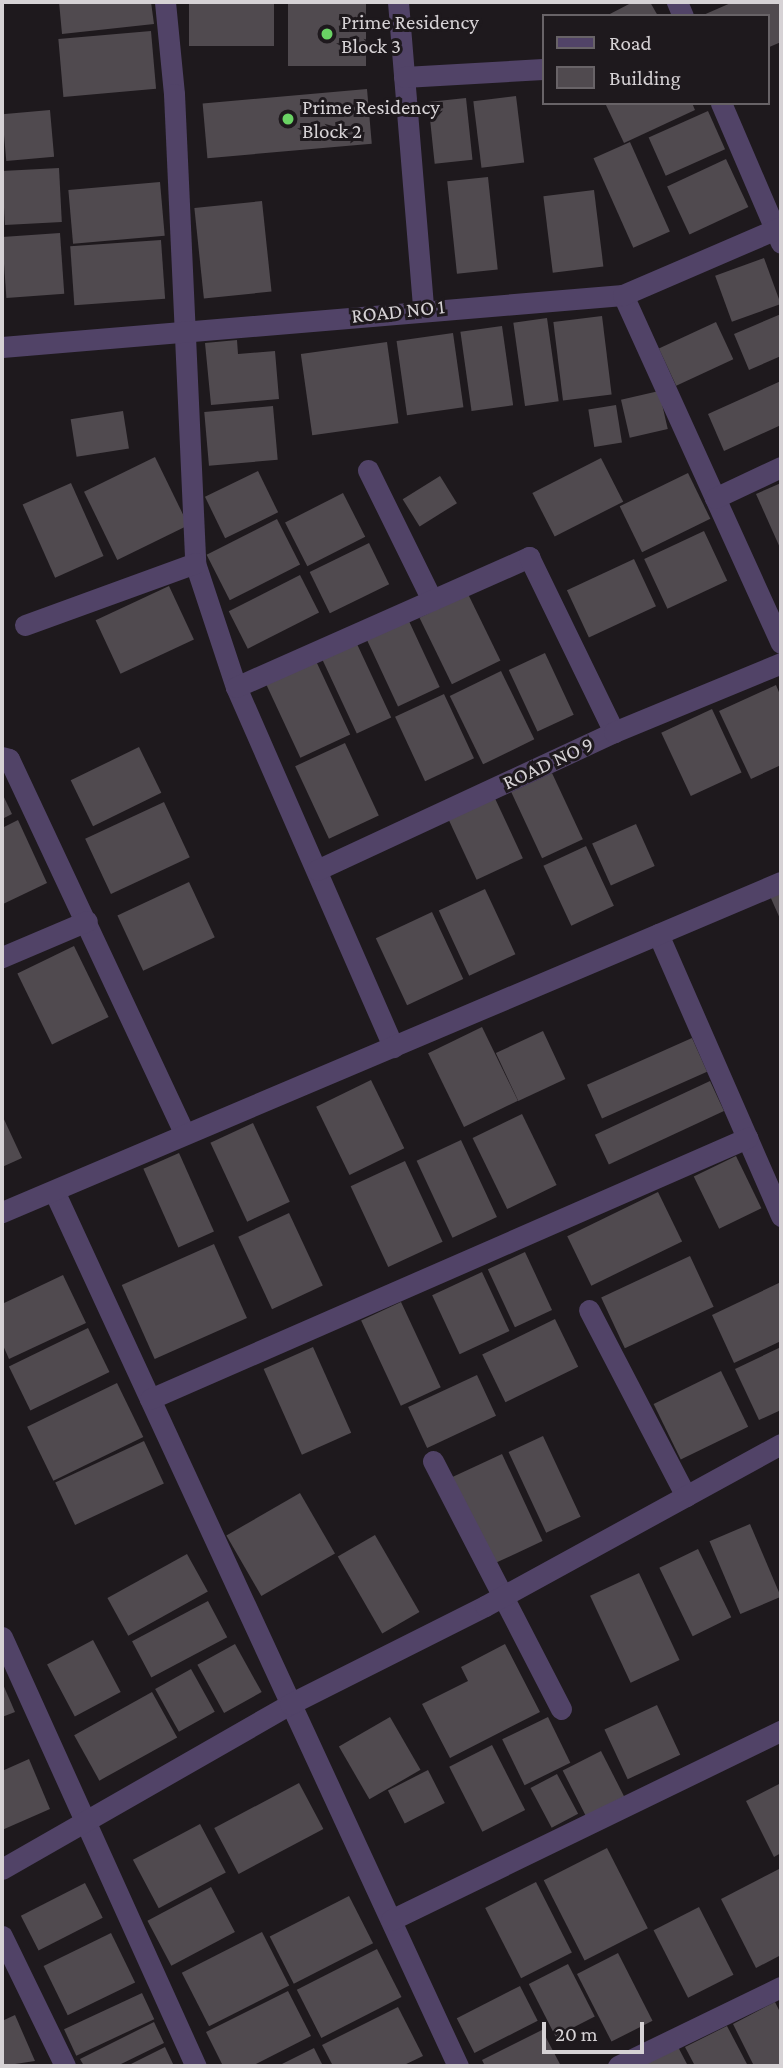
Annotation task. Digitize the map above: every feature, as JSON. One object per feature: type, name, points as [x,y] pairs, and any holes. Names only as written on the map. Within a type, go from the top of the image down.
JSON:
[{"type":"street","points":[[165,2],[174,93],[195,563],[236,687],[393,1048]]},
{"type":"street","points":[[398,2],[423,308]]},
{"type":"street","points":[[404,76],[542,69]]},
{"type":"street","points":[[722,105],[779,233]]},
{"type":"street","name":"ROAD NO 1","points":[[2,347],[185,334],[423,308],[622,295],[779,233]]},
{"type":"street","points":[[622,295],[781,643]]},
{"type":"street","points":[[715,498],[781,467]]},
{"type":"street","points":[[368,470],[432,600]]},
{"type":"street","points":[[236,687],[528,557],[614,732]]},
{"type":"street","points":[[25,625],[195,563]]},
{"type":"street","name":"ROAD NO 9","points":[[317,870],[614,732],[781,663]]},
{"type":"street","points":[[2,757],[9,759],[185,1134]]},
{"type":"street","points":[[2,1212],[781,882]]},
{"type":"street","points":[[2,957],[87,921]]},
{"type":"street","points":[[658,934],[781,1216]]},
{"type":"street","points":[[150,1399],[747,1138]]},
{"type":"street","points":[[54,1191],[458,2066]]},
{"type":"street","points":[[589,1310],[686,1496]]},
{"type":"street","points":[[2,1869],[290,1704],[502,1597],[781,1444]]},
{"type":"street","points":[[433,1461],[561,1709]]},
{"type":"street","points":[[2,1637],[83,1823],[196,2066]]},
{"type":"street","points":[[391,1920],[781,1731]]},
{"type":"street","points":[[2,1937],[65,2066]]},
{"type":"street","points":[[618,2066],[781,1987]]},
{"type":"building","points":[[59,2],[151,2],[154,24],[62,34]]},
{"type":"building","points":[[189,2],[274,2],[274,46],[189,46]]},
{"type":"building","name":"Prime Residency Block 3","points":[[288,2],[366,2],[366,66],[288,66]]},
{"type":"building","points":[[633,2],[650,2],[657,14],[610,14]]},
{"type":"building","points":[[733,2],[781,2],[781,42],[769,47],[769,14],[706,14]]},
{"type":"building","points":[[151,31],[156,89],[63,97],[58,39]]},
{"type":"building","name":"Prime Residency Block 2","points":[[367,89],[372,144],[207,158],[203,103]]},
{"type":"building","points":[[516,96],[524,163],[481,168],[473,101]]},
{"type":"building","points":[[466,98],[472,160],[435,164],[428,102]]},
{"type":"building","points":[[606,105],[693,105],[695,110],[624,143]]},
{"type":"building","points":[[50,110],[54,157],[6,161],[2,114]]},
{"type":"building","points":[[708,111],[725,149],[666,176],[649,137]]},
{"type":"building","points":[[630,142],[670,232],[633,248],[593,158]]},
{"type":"building","points":[[726,159],[748,207],[689,235],[667,186]]},
{"type":"building","points":[[59,168],[62,222],[5,225],[2,171]]},
{"type":"building","points":[[488,177],[498,269],[457,274],[447,181]]},
{"type":"building","points":[[160,182],[165,236],[73,244],[68,190]]},
{"type":"building","points":[[594,190],[603,266],[553,273],[543,196]]},
{"type":"building","points":[[262,201],[272,292],[204,299],[194,208]]},
{"type":"building","points":[[60,233],[64,294],[6,298],[2,237]]},
{"type":"building","points":[[161,240],[165,299],[74,305],[70,246]]},
{"type":"building","points":[[764,258],[781,304],[732,322],[715,276]]},
{"type":"building","points":[[781,314],[781,356],[749,370],[734,334]]},
{"type":"building","points":[[602,316],[612,394],[563,400],[553,322]]},
{"type":"building","points":[[547,318],[559,401],[525,406],[513,323]]},
{"type":"building","points":[[716,322],[733,359],[676,386],[659,349]]},
{"type":"building","points":[[502,326],[513,405],[472,411],[460,332]]},
{"type":"building","points":[[453,333],[463,407],[407,415],[397,341]]},
{"type":"building","points":[[237,340],[238,354],[275,351],[279,399],[211,405],[205,343]]},
{"type":"building","points":[[387,342],[398,423],[312,435],[301,354]]},
{"type":"building","points":[[781,381],[781,425],[724,451],[708,414]]},
{"type":"building","points":[[659,391],[668,429],[630,438],[621,400]]},
{"type":"building","points":[[616,405],[622,443],[594,447],[588,409]]},
{"type":"building","points":[[273,406],[278,460],[209,466],[204,412]]},
{"type":"building","points":[[123,411],[129,449],[77,457],[71,419]]},
{"type":"building","points":[[155,457],[188,525],[117,560],[84,492]]},
{"type":"building","points":[[601,458],[623,502],[555,537],[532,493]]},
{"type":"building","points":[[258,471],[278,512],[225,538],[205,497]]},
{"type":"building","points":[[688,473],[710,519],[642,552],[620,506]]},
{"type":"building","points":[[440,476],[457,503],[420,526],[403,499]]},
{"type":"building","points":[[71,483],[104,556],[55,578],[23,505]]},
{"type":"building","points":[[781,483],[781,550],[756,494]]},
{"type":"building","points":[[343,493],[365,537],[307,566],[285,523]]},
{"type":"building","points":[[277,519],[300,564],[230,600],[207,555]]},
{"type":"building","points":[[704,531],[727,581],[667,609],[644,559]]},
{"type":"building","points":[[369,543],[389,584],[330,613],[310,572]]},
{"type":"building","points":[[634,559],[656,606],[589,637],[567,590]]},
{"type":"building","points":[[300,575],[319,612],[248,649],[229,611]]},
{"type":"building","points":[[169,586],[194,639],[121,674],[96,620]]},
{"type":"building","points":[[468,594],[500,661],[452,684],[419,618]]},
{"type":"building","points":[[408,619],[440,687],[398,706],[366,638]]},
{"type":"building","points":[[357,644],[391,717],[357,733],[323,660]]},
{"type":"building","points":[[545,653],[574,715],[537,732],[509,670]]},
{"type":"building","points":[[316,661],[350,734],[300,758],[266,684]]},
{"type":"building","points":[[501,671],[534,739],[483,764],[450,696]]},
{"type":"building","points":[[776,685],[781,697],[781,765],[751,779],[719,711]]},
{"type":"building","points":[[444,694],[474,758],[425,781],[395,717]]},
{"type":"building","points":[[712,709],[742,772],[691,796],[661,733]]},
{"type":"building","points":[[345,743],[379,816],[329,839],[295,766]]},
{"type":"building","points":[[139,747],[161,793],[93,826],[71,780]]},
{"type":"building","points":[[552,773],[583,839],[542,858],[511,792]]},
{"type":"building","points":[[492,792],[523,858],[477,880],[446,814]]},
{"type":"building","points":[[2,793],[12,814],[2,819]]},
{"type":"building","points":[[164,802],[190,857],[111,894],[85,839]]},
{"type":"building","points":[[18,820],[47,883],[3,904],[2,828]]},
{"type":"building","points":[[636,824],[655,866],[611,886],[592,844]]},
{"type":"building","points":[[586,846],[614,906],[571,926],[543,866]]},
{"type":"building","points":[[189,882],[215,937],[143,971],[117,915]]},
{"type":"building","points":[[485,889],[515,954],[469,976],[439,911]]},
{"type":"building","points":[[781,891],[781,921],[770,896]]},
{"type":"building","points":[[432,912],[463,979],[407,1005],[376,938]]},
{"type":"building","points":[[74,946],[109,1017],[52,1045],[17,974]]},
{"type":"building","points":[[482,1027],[518,1101],[464,1127],[428,1053]]},
{"type":"building","points":[[543,1031],[565,1079],[518,1101],[496,1053]]},
{"type":"building","points":[[692,1038],[707,1072],[602,1119],[587,1085]]},
{"type":"building","points":[[371,1080],[404,1148],[349,1175],[316,1107]]},
{"type":"building","points":[[710,1081],[724,1111],[609,1165],[595,1135]]},
{"type":"building","points":[[522,1114],[557,1185],[507,1209],[473,1138]]},
{"type":"building","points":[[2,1115],[22,1158],[2,1167]]},
{"type":"building","points":[[253,1123],[290,1202],[247,1222],[210,1143]]},
{"type":"building","points":[[461,1140],[497,1217],[453,1238],[417,1161]]},
{"type":"building","points":[[179,1153],[214,1232],[178,1247],[143,1169]]},
{"type":"building","points":[[736,1156],[761,1208],[719,1229],[694,1177]]},
{"type":"building","points":[[405,1161],[443,1242],[388,1267],[351,1186]]},
{"type":"building","points":[[658,1192],[682,1241],[591,1286],[567,1236]]},
{"type":"building","points":[[289,1213],[323,1286],[272,1309],[238,1237]]},
{"type":"building","points":[[214,1244],[247,1318],[155,1359],[122,1285]]},
{"type":"building","points":[[525,1252],[552,1310],[515,1327],[488,1269]]},
{"type":"building","points":[[690,1256],[714,1307],[625,1348],[601,1297]]},
{"type":"building","points":[[482,1272],[509,1331],[460,1354],[432,1295]]},
{"type":"building","points":[[63,1275],[86,1323],[9,1359],[2,1343],[2,1304]]},
{"type":"building","points":[[781,1282],[781,1341],[734,1363],[712,1315]]},
{"type":"building","points":[[401,1302],[441,1387],[401,1406],[361,1321]]},
{"type":"building","points":[[555,1319],[578,1367],[505,1402],[482,1355]]},
{"type":"building","points":[[88,1328],[109,1372],[30,1411],[9,1367]]},
{"type":"building","points":[[313,1347],[351,1433],[302,1455],[264,1369]]},
{"type":"building","points":[[781,1347],[781,1410],[759,1420],[735,1369]]},
{"type":"building","points":[[721,1371],[748,1427],[681,1460],[654,1404]]},
{"type":"building","points":[[477,1375],[496,1416],[427,1448],[408,1407]]},
{"type":"building","points":[[117,1383],[143,1437],[53,1481],[27,1427]]},
{"type":"building","points":[[543,1436],[581,1517],[546,1533],[509,1452]]},
{"type":"building","points":[[144,1441],[164,1484],[75,1525],[55,1482]]},
{"type":"building","points":[[502,1454],[543,1541],[488,1566],[448,1479]]},
{"type":"building","points":[[300,1493],[335,1554],[261,1596],[226,1536]]},
{"type":"building","points":[[750,1524],[781,1597],[740,1614],[709,1541]]},
{"type":"building","points":[[375,1535],[420,1612],[382,1634],[338,1556]]},
{"type":"building","points":[[698,1549],[731,1617],[693,1636],[659,1568]]},
{"type":"building","points":[[187,1554],[208,1592],[128,1636],[107,1598]]},
{"type":"building","points":[[639,1573],[680,1660],[631,1683],[590,1596]]},
{"type":"building","points":[[208,1601],[227,1637],[151,1678],[132,1641]]},
{"type":"building","points":[[93,1640],[121,1692],[75,1717],[47,1664]]},
{"type":"building","points":[[235,1644],[262,1692],[224,1713],[197,1665]]},
{"type":"building","points":[[505,1644],[540,1712],[450,1758],[422,1704],[468,1681],[461,1667]]},
{"type":"building","points":[[191,1669],[215,1712],[179,1732],[155,1689]]},
{"type":"building","points":[[2,1682],[15,1712],[2,1717]]},
{"type":"building","points":[[152,1692],[177,1737],[99,1781],[74,1735]]},
{"type":"building","points":[[657,1705],[680,1755],[628,1779],[604,1730]]},
{"type":"building","points":[[390,1717],[420,1770],[369,1799],[339,1746]]},
{"type":"building","points":[[548,1717],[570,1763],[525,1785],[502,1739]]},
{"type":"building","points":[[492,1745],[525,1810],[482,1832],[449,1767]]},
{"type":"building","points":[[601,1751],[624,1796],[586,1816],[563,1771]]},
{"type":"building","points":[[29,1759],[50,1809],[2,1830],[2,1771]]},
{"type":"building","points":[[428,1770],[445,1803],[405,1823],[388,1790]]},
{"type":"building","points":[[557,1774],[578,1814],[552,1828],[531,1788]]},
{"type":"building","points":[[299,1783],[323,1829],[239,1874],[214,1828]]},
{"type":"building","points":[[781,1783],[781,1853],[774,1857],[746,1801]]},
{"type":"building","points":[[200,1824],[226,1873],[159,1908],[133,1860]]},
{"type":"building","points":[[607,1848],[648,1928],[585,1960],[544,1880]]},
{"type":"building","points":[[779,1869],[781,1955],[756,1968],[721,1899]]},
{"type":"building","points":[[536,1882],[572,1952],[521,1978],[485,1908]]},
{"type":"building","points":[[85,1883],[103,1918],[39,1950],[21,1916]]},
{"type":"building","points":[[211,1887],[235,1932],[171,1966],[147,1921]]},
{"type":"building","points":[[349,1896],[373,1943],[294,1984],[270,1936]]},
{"type":"building","points":[[699,1907],[734,1975],[688,1998],[654,1930]]},
{"type":"building","points":[[262,1932],[289,1985],[209,2026],[182,1973]]},
{"type":"building","points":[[111,1933],[135,1982],[68,2015],[44,1966]]},
{"type":"building","points":[[377,1949],[402,1997],[321,2038],[297,1990]]},
{"type":"building","points":[[618,1953],[653,2021],[612,2042],[577,1974]]},
{"type":"building","points":[[568,1964],[595,2017],[556,2037],[529,1984]]},
{"type":"building","points":[[520,1986],[538,2021],[474,2053],[457,2018]]},
{"type":"building","points":[[288,1991],[311,2036],[252,2066],[223,2066],[206,2032]]},
{"type":"building","points":[[142,1993],[154,2019],[76,2056],[64,2029]]},
{"type":"building","points":[[775,2002],[781,2014],[781,2066],[754,2066],[733,2024]]},
{"type":"building","points":[[398,2007],[423,2056],[402,2066],[333,2066],[322,2045]]},
{"type":"building","points":[[15,2015],[35,2061],[2,2066],[2,2021]]},
{"type":"building","points":[[154,2022],[164,2043],[117,2066],[84,2066],[80,2059]]},
{"type":"building","points":[[727,2026],[748,2066],[695,2066],[685,2047]]},
{"type":"building","points":[[542,2030],[561,2066],[485,2066],[482,2060]]},
{"type":"building","points":[[677,2045],[688,2066],[637,2066]]},
{"type":"building","points":[[165,2047],[174,2066],[127,2066]]},
{"type":"building","points":[[314,2048],[323,2066],[278,2066]]},
{"type":"place","name":"Prime Residency Block 3","points":[[327,34]]},
{"type":"place","name":"Prime Residency Block 2","points":[[288,119]]}]
